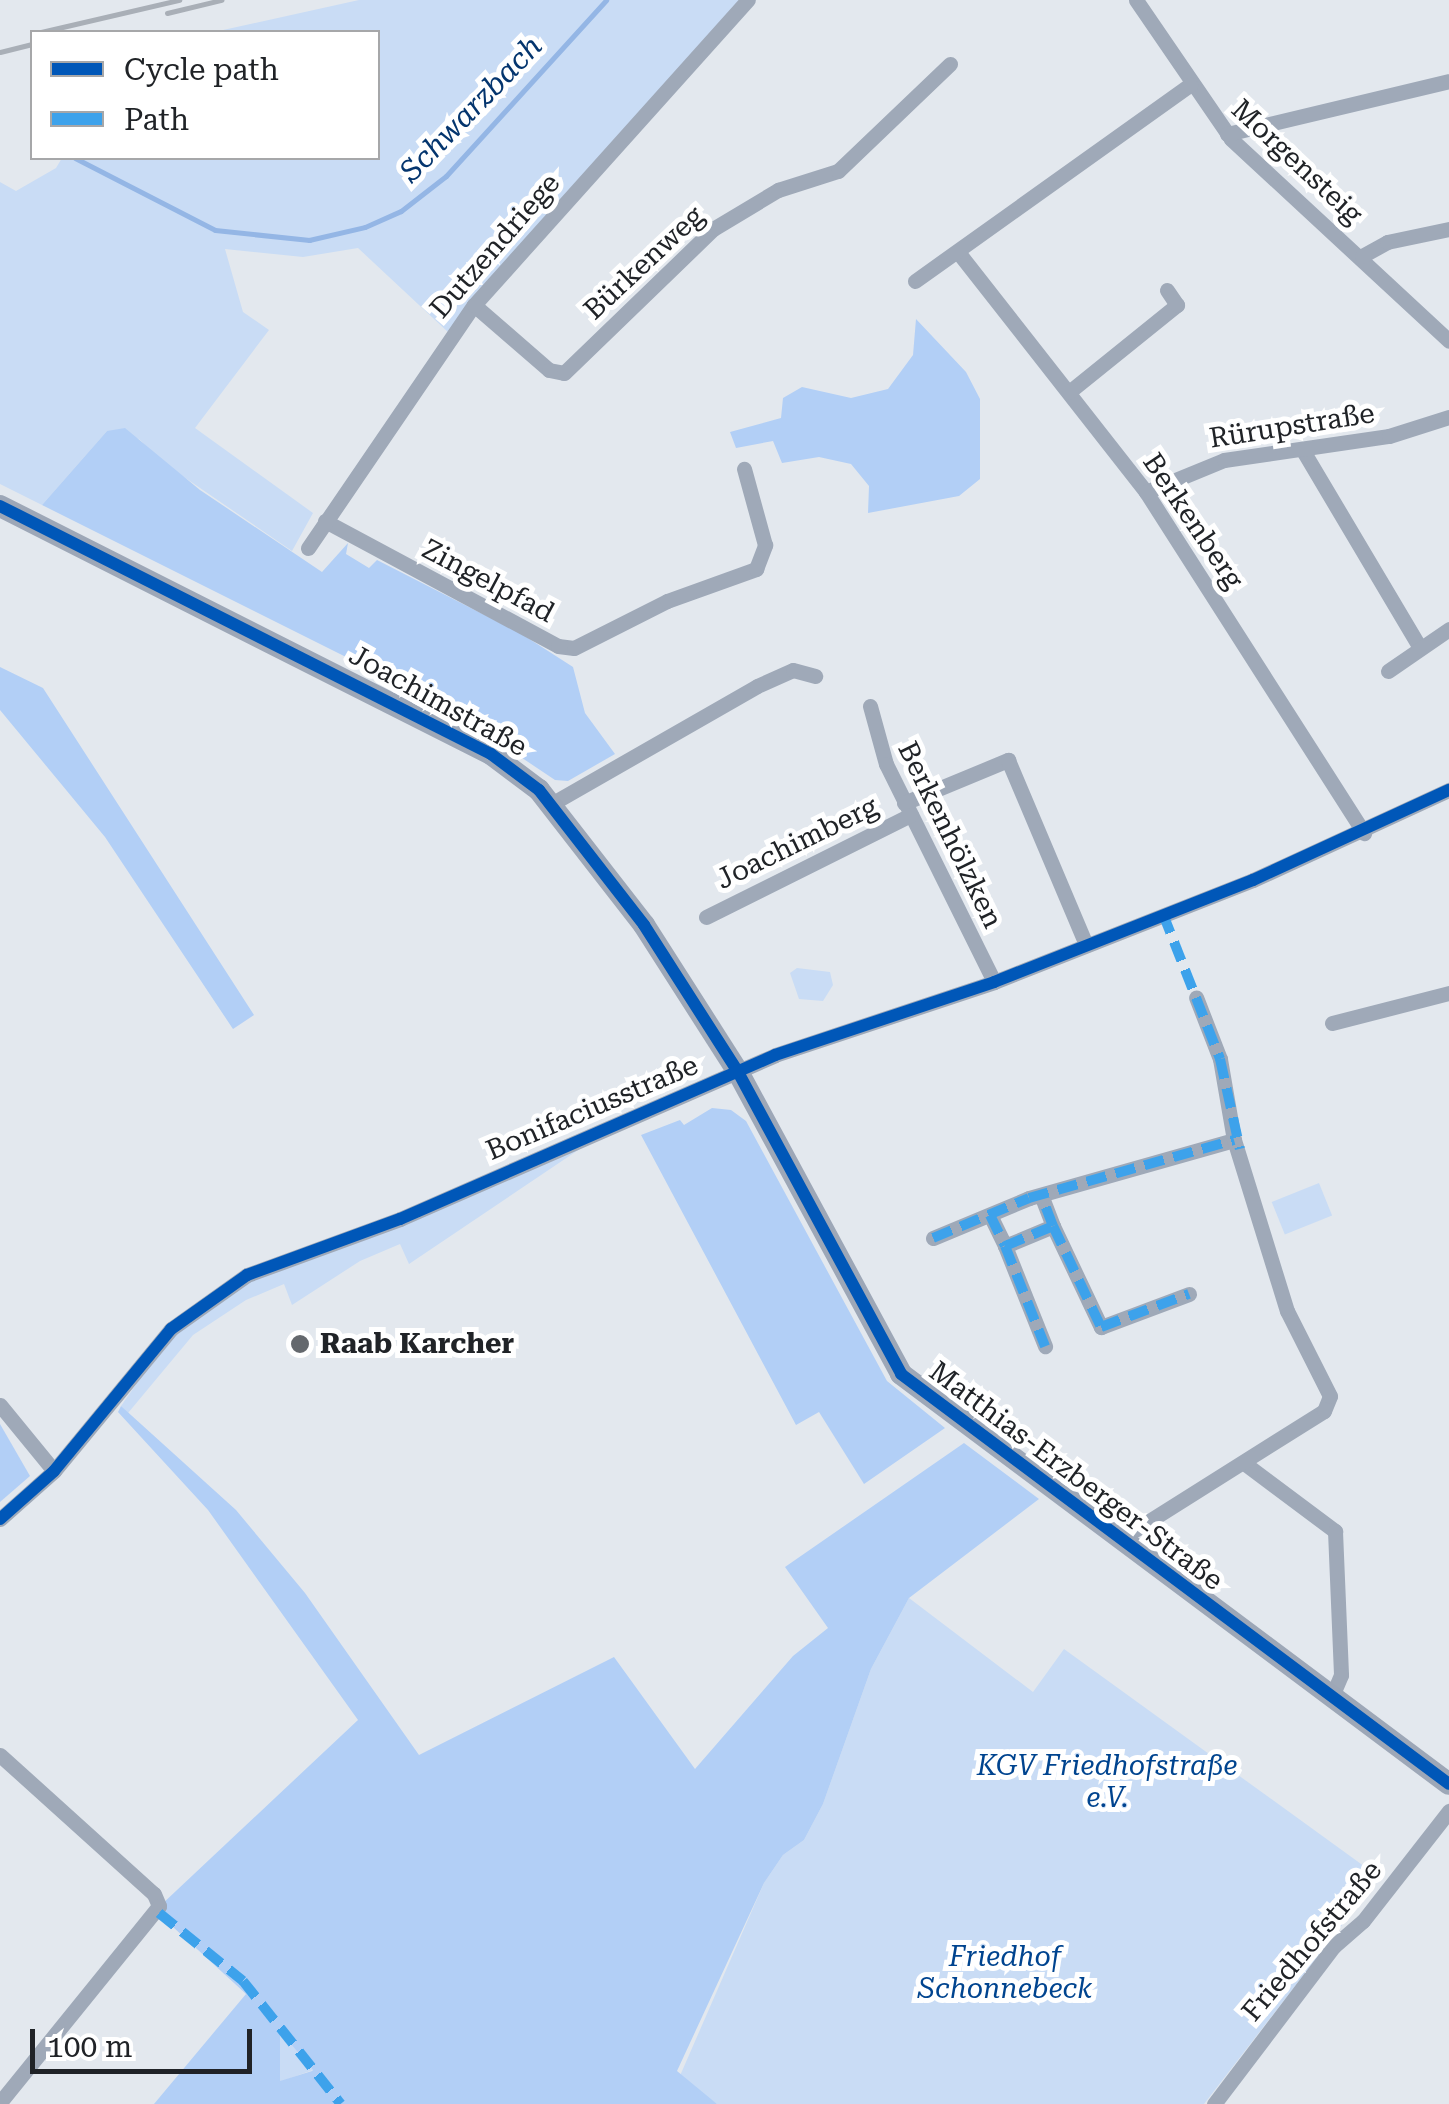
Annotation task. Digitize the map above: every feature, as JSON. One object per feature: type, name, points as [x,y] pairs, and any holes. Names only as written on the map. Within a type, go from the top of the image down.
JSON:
[{"type":"street","name":"Dutzendriege","points":[[308,548],[474,305],[748,0]]},
{"type":"street","name":"Morgensteig","points":[[1136,0],[1190,86],[1226,134],[1362,256],[1449,341]]},
{"type":"street","name":"Bürkenweg","points":[[474,305],[549,370],[564,373],[713,229],[778,190],[838,171],[906,99],[950,64]]},
{"type":"street","points":[[1226,134],[1449,81]]},
{"type":"street","points":[[914,281],[1190,86]]},
{"type":"street","points":[[1362,256],[1388,242],[1449,228]]},
{"type":"street","name":"Berkenberg","points":[[958,252],[1146,492],[1364,833]]},
{"type":"street","points":[[1069,392],[1177,305],[1167,290]]},
{"type":"street","name":"Rürupstraße","points":[[1146,492],[1199,466],[1402,433],[1449,417]]},
{"type":"street","points":[[1302,449],[1420,648]]},
{"type":"street","name":"Zingelpfad","points":[[325,521],[558,646],[574,648],[668,601],[756,569],[764,544],[744,469]]},
{"type":"street","name":"Joachimstraße","points":[[0,506],[491,754],[553,803],[644,925],[738,1072]]},
{"type":"street","points":[[1388,672],[1449,629]]},
{"type":"street","points":[[553,803],[757,686],[793,670],[815,676]]},
{"type":"street","name":"Berkenhölzken","points":[[870,706],[880,748],[994,982]]},
{"type":"street","name":"Joachimberg","points":[[706,917],[1008,760],[1086,945]]},
{"type":"street","name":"Bonifaciusstraße","points":[[0,1519],[54,1471],[171,1329],[216,1292],[276,1260],[400,1219],[738,1072],[994,982],[1364,833],[1449,790]]},
{"type":"street","points":[[1332,1023],[1449,994]]},
{"type":"street","points":[[1119,1540],[1324,1411],[1330,1396],[1290,1320],[1234,1140],[1227,1082],[1196,997]]},
{"type":"street","name":"Matthias-Erzberger-Straße","points":[[738,1072],[901,1374],[1449,1784]]},
{"type":"street","points":[[934,1238],[1041,1195],[1234,1140]]},
{"type":"street","points":[[1041,1195],[1101,1327],[1189,1294]]},
{"type":"street","points":[[990,1215],[1044,1346]]},
{"type":"street","points":[[1005,1246],[1053,1226]]},
{"type":"street","points":[[0,1404],[54,1471]]},
{"type":"street","points":[[1244,1463],[1335,1531],[1341,1676],[1331,1698]]},
{"type":"street","points":[[0,1755],[154,1894],[159,1906],[0,2102]]},
{"type":"street","name":"Friedhofstraße","points":[[1214,2104],[1334,1946],[1364,1922],[1449,1811]]},
{"type":"green space","points":[[359,0],[747,0],[449,333],[358,248],[303,257],[225,249],[243,312],[269,330],[195,428],[313,513],[292,551],[165,464],[139,439],[107,431],[42,505],[0,484],[0,182],[16,191],[56,168],[61,160],[380,160],[380,30],[223,30]]},
{"type":"green space","points":[[797,968],[830,972],[833,985],[823,1001],[799,999],[790,973]]},
{"type":"green space","points":[[608,1130],[409,1264],[400,1244],[360,1261],[292,1305],[284,1284],[246,1300],[193,1335],[128,1413],[121,1406],[173,1331],[247,1276]]},
{"type":"green space","points":[[1319,1183],[1332,1215],[1285,1235],[1272,1202]]},
{"type":"green space","points":[[909,1598],[1033,1692],[1064,1649],[1379,1877],[1204,2104],[717,2104],[679,2078],[764,1883],[783,1855],[804,1840],[823,1804],[871,1669]]},
{"type":"green space","points":[[280,2029],[313,2070],[279,2082]]},
{"type":"shaded area","points":[[916,319],[966,372],[980,399],[980,479],[959,496],[868,513],[869,486],[851,464],[819,457],[782,463],[773,441],[736,448],[730,432],[781,418],[783,398],[802,387],[851,398],[888,389],[913,355]]},
{"type":"shaded area","points":[[125,428],[200,490],[322,572],[348,543],[346,554],[369,568],[377,560],[520,633],[573,667],[585,713],[615,754],[568,781],[555,780],[446,707],[42,505],[107,431]]},
{"type":"shaded area","points":[[0,667],[43,688],[254,1015],[233,1029],[105,837],[0,710]]},
{"type":"shaded area","points":[[712,1108],[731,1110],[746,1121],[887,1381],[945,1428],[864,1484],[819,1412],[796,1425],[641,1135],[680,1120],[684,1125]]},
{"type":"shaded area","points":[[121,1406],[236,1510],[305,1593],[419,1755],[614,1657],[695,1769],[793,1656],[828,1628],[785,1567],[964,1443],[1039,1499],[909,1598],[871,1669],[823,1804],[804,1840],[783,1855],[764,1883],[677,2071],[717,2104],[154,2104],[246,1994],[161,1916],[160,1906],[358,1720],[208,1510],[118,1412]],"holes":[[[280,2031],[313,2070],[280,2081]]]},
{"type":"shaded area","points":[[0,1424],[30,1476],[0,1502]]},
{"type":"waterway","name":"Schwarzbach","points":[[79,160],[215,230],[309,240],[365,227],[401,211],[446,176],[606,0]]},
{"type":"railway","points":[[50,30],[179,0]]},
{"type":"railway","points":[[167,13],[221,0]]},
{"type":"railway","points":[[0,52],[30,44]]},
{"type":"marked path","points":[[1163,914],[1220,1059],[1240,1149]]},
{"type":"marked path","points":[[933,1238],[1029,1198],[1234,1140]]},
{"type":"marked path","points":[[990,1215],[1005,1246],[1053,1226],[1041,1195]]},
{"type":"marked path","points":[[1053,1226],[1101,1327],[1189,1294]]},
{"type":"marked path","points":[[1005,1246],[1045,1346]]},
{"type":"marked path","points":[[159,1913],[243,1981],[341,2104]]},
{"type":"cycle path","points":[[0,506],[491,754],[539,790],[644,925],[738,1072],[901,1374],[1449,1784]]},
{"type":"cycle path","points":[[0,1519],[54,1471],[171,1329],[247,1275],[400,1219],[775,1055],[994,982],[1253,880],[1449,790]]},
{"type":"place","name":"Raab Karcher","points":[[300,1344]]},
{"type":"park label","name":"KGV Friedhofstraße e.V.","points":[[1107,1782]]},
{"type":"park label","name":"Friedhof Schonnebeck","points":[[1005,1973]]}]
